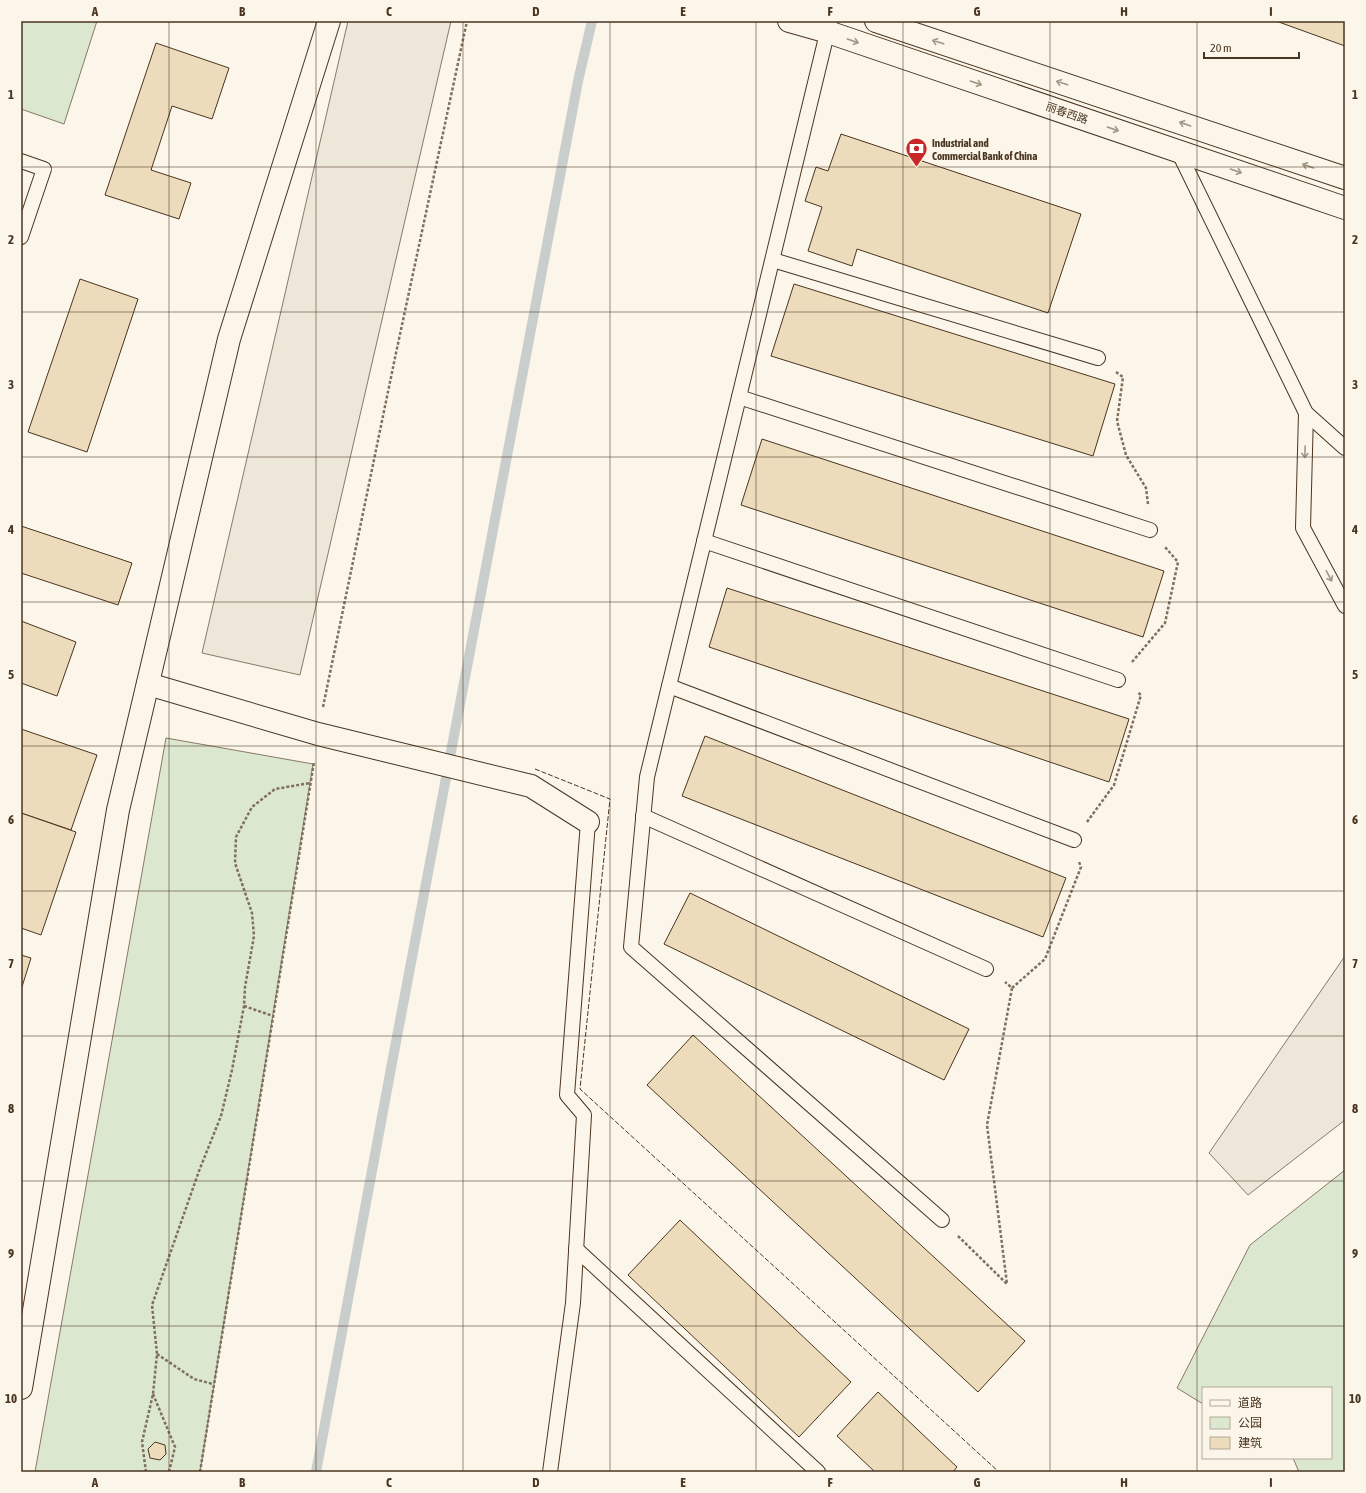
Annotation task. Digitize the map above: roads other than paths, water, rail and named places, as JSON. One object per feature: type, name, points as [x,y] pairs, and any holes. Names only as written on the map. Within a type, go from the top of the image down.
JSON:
[{"type":"street","points":[[21,1388],[118,810],[229,339],[329,21]]},
{"type":"street","name":"丽春西路","points":[[789,21],[829,27],[1178,151],[1345,208]]},
{"type":"street","points":[[876,21],[1345,178]]},
{"type":"street","points":[[148,684],[327,736],[531,786],[588,822]]},
{"type":"lane","points":[[829,27],[646,777],[631,947],[942,1220]]},
{"type":"lane","points":[[1178,151],[1306,413],[1345,448]]},
{"type":"lane","points":[[21,161],[44,169],[21,237]]},
{"type":"lane","points":[[773,260],[1098,358]]},
{"type":"lane","points":[[739,397],[1150,530]]},
{"type":"lane","points":[[1306,413],[1303,528],[1345,606]]},
{"type":"lane","points":[[704,541],[1118,680]]},
{"type":"lane","points":[[669,686],[1074,840]]},
{"type":"lane","points":[[643,816],[986,969]]},
{"type":"lane","points":[[550,1472],[573,1302],[584,1115],[567,1095],[588,822]]},
{"type":"lane","points":[[576,1248],[818,1472]]},
{"type":"waterway","points":[[316,1472],[578,81],[592,21]]},
{"type":"place","name":"Industrial and Commercial Bank of China","points":[[916,168]]}]
